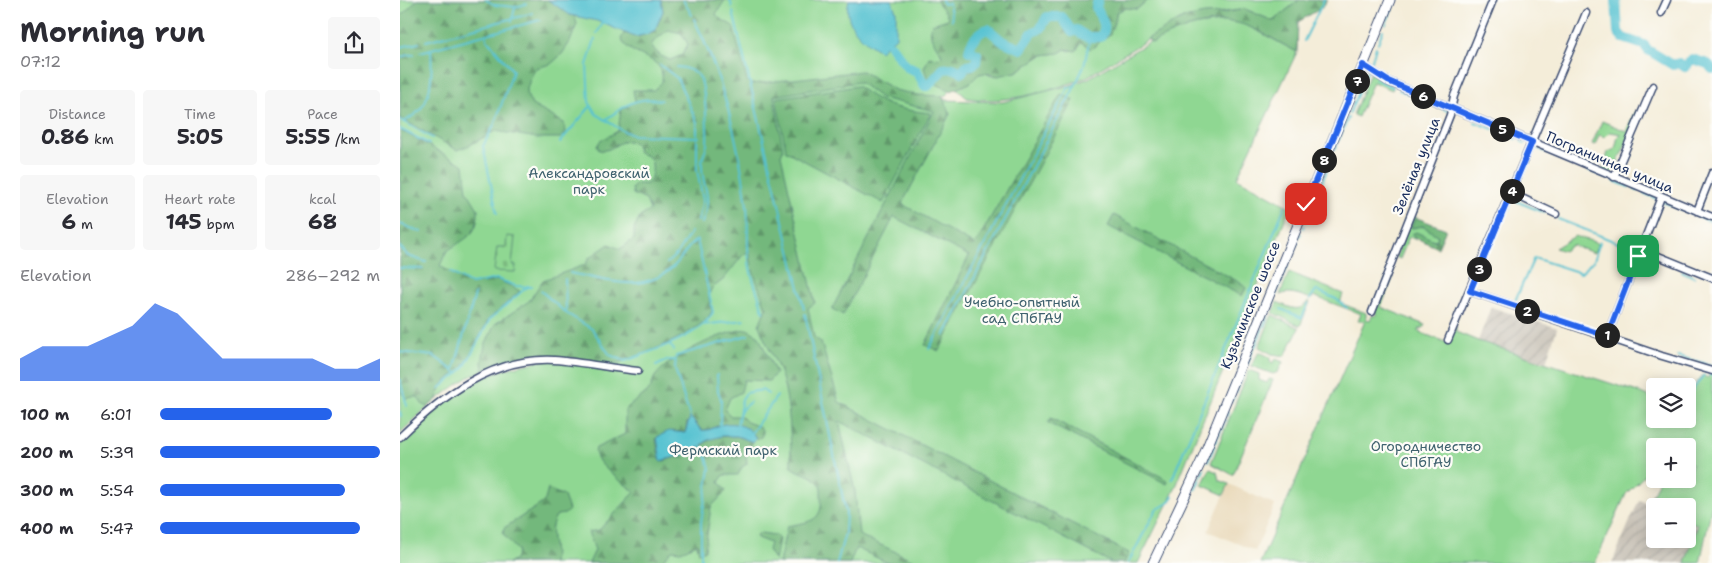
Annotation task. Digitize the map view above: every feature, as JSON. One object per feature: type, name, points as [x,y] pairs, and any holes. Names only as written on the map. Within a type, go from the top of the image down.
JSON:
[{"type":"main road","name":"Кузьминское шоссе","points":[[1153,563],[1201,462],[1390,0]]},
{"type":"street","name":"Зелёная улица","points":[[1372,312],[1452,108],[1454,96],[1493,0]]},
{"type":"street","points":[[1661,13],[1667,0]]},
{"type":"street","points":[[1448,340],[1586,13]]},
{"type":"street","name":"Пограничная улица","points":[[1363,65],[1388,81],[1712,218]]},
{"type":"street","points":[[1614,176],[1653,86]]},
{"type":"street","points":[[1697,211],[1712,173]]},
{"type":"street","points":[[1511,193],[1556,214]]},
{"type":"street","points":[[1607,336],[1661,197]]},
{"type":"street","points":[[1641,249],[1712,278]]},
{"type":"street","points":[[1470,291],[1607,336],[1668,359],[1712,370]]},
{"type":"street","points":[[400,437],[454,391],[482,375],[505,366],[555,360],[638,372]]},
{"type":"shaded area","points":[[1491,307],[1557,328],[1546,362],[1478,341]]},
{"type":"shaded area","points":[[1229,484],[1275,505],[1255,551],[1208,531]]},
{"type":"shaded area","points":[[1639,500],[1646,503],[1646,548],[1690,548],[1685,563],[1612,563]]},
{"type":"green space","points":[[400,0],[1033,0],[931,37],[942,55],[939,58],[935,57],[930,81],[949,90],[947,95],[942,96],[945,100],[1003,102],[1071,85],[1087,79],[1173,28],[1237,20],[1297,52],[1237,178],[1290,207],[1175,489],[1138,563],[400,563],[400,441],[444,402],[468,385],[516,366],[554,358],[505,364],[475,374],[435,401],[400,433]]},
{"type":"green space","points":[[417,0],[548,0],[575,17],[577,24],[570,42],[562,54],[551,64],[536,68],[526,93],[532,105],[564,123],[566,132],[561,138],[537,138],[495,131],[457,150],[400,118],[400,17]]},
{"type":"green space","points":[[661,0],[725,0],[716,14],[719,18],[733,26],[747,81],[751,84],[862,71],[895,90],[918,95],[942,96],[950,114],[902,204],[975,245],[1061,94],[1074,100],[939,351],[925,345],[969,256],[894,217],[843,315],[832,309],[934,111],[881,98],[859,82],[774,96],[783,150],[781,155],[815,303],[808,308],[814,337],[821,342],[839,402],[1129,553],[1124,563],[1112,563],[839,421],[855,491],[859,535],[920,563],[888,563],[856,548],[850,563],[779,563],[787,526],[807,522],[817,517],[821,506],[821,489],[815,479],[791,467],[791,445],[785,388],[759,325],[766,308],[753,271],[749,251],[743,255],[723,280],[711,289],[709,298],[712,311],[706,319],[682,336],[649,352],[608,365],[546,358],[509,363],[483,371],[482,362],[485,345],[495,324],[529,301],[543,280],[585,265],[589,258],[609,244],[620,249],[634,239],[634,229],[640,217],[650,210],[646,200],[633,194],[632,188],[636,184],[647,184],[649,182],[652,163],[649,157],[638,151],[636,144],[626,141],[605,150],[599,150],[597,146],[600,141],[618,131],[621,110],[635,101],[633,90],[654,90],[662,82],[662,73],[659,66],[632,51],[621,39],[624,33],[638,37],[655,30],[663,11]],"holes":[[[668,30],[681,33],[688,44],[682,55],[670,60],[661,56],[651,46],[654,41]]]},
{"type":"green space","points":[[937,0],[1148,0],[1137,9],[1125,8],[1117,12],[1110,34],[1091,49],[1081,42],[1076,51],[1065,49],[1059,53],[1042,55],[1016,72],[998,76],[985,73],[979,74],[970,83],[951,91],[928,80],[924,68],[929,57],[939,58],[942,55],[931,37],[932,24],[948,19]]},
{"type":"green space","points":[[1148,0],[1299,0],[1273,21],[1245,9],[1183,18],[1085,78],[1042,92],[1012,98],[982,100],[967,98],[956,88],[970,83],[979,74],[985,73],[992,76],[1016,72],[1042,55],[1059,53],[1065,49],[1070,51],[1081,41],[1112,29],[1117,12],[1125,8],[1137,9]]},
{"type":"green space","points":[[1299,0],[1327,0],[1323,7],[1298,22],[1297,52],[1250,27],[1226,22],[1193,26],[1152,43],[1147,39],[1183,18],[1205,14],[1245,9],[1273,21]]},
{"type":"green space","points":[[1370,73],[1394,86],[1392,90],[1373,82],[1358,117],[1353,115]]},
{"type":"green space","points":[[857,86],[876,99],[892,106],[931,113],[883,203],[786,151],[776,98]]},
{"type":"green space","points":[[1635,111],[1640,112],[1614,171],[1603,170],[1608,152],[1615,149],[1618,136],[1622,134],[1610,132],[1605,137],[1599,135],[1595,145],[1592,144],[1602,121],[1626,131]]},
{"type":"green space","points":[[400,130],[464,165],[467,191],[478,209],[478,218],[473,231],[464,240],[446,252],[440,266],[471,284],[499,280],[520,291],[488,320],[467,362],[443,384],[436,400],[428,407],[422,404],[418,397],[406,398],[400,392]]},
{"type":"green space","points":[[1114,215],[1241,283],[1246,288],[1242,296],[1108,226]]},
{"type":"green space","points":[[1411,215],[1417,218],[1414,220],[1414,228],[1423,227],[1429,229],[1437,234],[1438,239],[1432,240],[1419,234],[1414,237],[1417,240],[1409,237],[1400,259],[1396,257]]},
{"type":"green space","points":[[1417,218],[1446,229],[1438,248],[1414,237],[1412,234],[1416,232],[1436,241],[1438,236],[1423,226],[1411,228],[1414,220]]},
{"type":"green space","points":[[507,236],[515,237],[512,265],[516,265],[515,272],[494,271],[497,247],[506,247]]},
{"type":"green space","points":[[1575,236],[1598,243],[1594,253],[1572,245],[1564,251],[1555,248]]},
{"type":"green space","name":"Огородничество СПбГАУ","points":[[1289,272],[1343,294],[1340,303],[1366,313],[1366,319],[1370,320],[1372,316],[1377,315],[1375,312],[1388,277],[1393,277],[1381,307],[1425,325],[1422,329],[1419,329],[1419,332],[1448,343],[1456,326],[1456,332],[1478,341],[1646,395],[1646,428],[1696,428],[1696,384],[1703,375],[1707,378],[1712,374],[1712,505],[1700,563],[1685,563],[1690,548],[1696,548],[1698,525],[1696,524],[1696,498],[1650,498],[1655,488],[1696,488],[1696,438],[1646,438],[1646,474],[1626,494],[1595,563],[1260,563],[1365,321],[1358,321],[1361,314],[1313,296],[1312,299],[1292,293],[1280,295]]},
{"type":"green space","points":[[1308,301],[1310,302],[1300,326],[1273,313],[1277,302],[1298,308],[1305,305]]},
{"type":"green space","points":[[1272,315],[1299,328],[1285,356],[1272,354],[1259,347]]},
{"type":"green space","name":"Фермский парк","points":[[747,329],[758,335],[776,373],[769,381],[744,380],[741,392],[730,398],[725,410],[731,416],[741,416],[747,422],[760,427],[763,433],[761,437],[756,439],[755,436],[743,428],[730,424],[701,430],[696,423],[687,422],[685,433],[674,431],[656,439],[659,458],[664,461],[698,449],[713,437],[737,436],[753,442],[746,454],[747,464],[742,467],[738,475],[724,475],[719,482],[726,491],[711,507],[705,550],[699,553],[697,544],[681,551],[672,550],[660,563],[589,563],[595,550],[588,532],[599,530],[635,492],[603,466],[598,460],[596,448],[625,434],[625,410],[648,391],[655,376],[664,367],[685,352],[711,339]]},
{"type":"green space","points":[[1259,352],[1270,357],[1270,361],[1273,363],[1276,359],[1283,362],[1278,372],[1273,374],[1251,366]]},
{"type":"green space","points":[[1249,370],[1259,374],[1259,380],[1267,383],[1269,379],[1273,380],[1233,475],[1211,463]]},
{"type":"green space","points":[[1051,418],[1162,477],[1168,481],[1167,484],[1048,423]]},
{"type":"green space","points":[[1210,469],[1217,472],[1219,480],[1229,484],[1224,495],[1202,485]]},
{"type":"green space","points":[[548,489],[564,496],[569,510],[565,514],[557,515],[552,526],[553,563],[508,563],[515,559],[518,551],[503,534],[504,528],[541,504],[545,500]]},
{"type":"green space","points":[[761,533],[775,535],[779,539],[775,561],[768,550],[770,543],[756,536]]},
{"type":"water","points":[[548,0],[661,0],[663,11],[655,30],[635,37],[597,21],[570,15]]},
{"type":"water","points":[[849,0],[891,0],[896,11],[896,37],[880,51],[860,37],[848,16]]},
{"type":"water","points":[[690,417],[701,430],[734,424],[747,428],[756,439],[753,442],[737,436],[722,436],[708,440],[693,452],[661,461],[657,437],[669,431],[685,433]]},
{"type":"waterway","points":[[486,0],[495,5],[515,7]]},
{"type":"waterway","points":[[683,0],[692,15]]},
{"type":"waterway","points":[[730,0],[732,7]]},
{"type":"waterway","points":[[942,0],[943,4],[949,3],[952,20]]},
{"type":"waterway","points":[[891,46],[907,67],[917,71],[925,86],[928,86],[943,69],[953,68],[962,72],[966,66],[976,62],[977,54],[969,51],[973,40],[984,30],[988,29],[1002,41],[1021,49],[1032,33],[1041,28],[1047,17],[1062,17],[1072,32],[1076,30],[1087,37],[1100,37],[1104,26],[1096,7],[1098,0]]},
{"type":"waterway","points":[[1304,41],[1324,0]]},
{"type":"waterway","points":[[1393,5],[1395,0]]},
{"type":"waterway","points":[[1616,0],[1618,32],[1623,38],[1644,45],[1648,50],[1673,65],[1679,63],[1685,67],[1692,59],[1708,64],[1712,69]]},
{"type":"waterway","points":[[512,21],[515,7],[526,4]]},
{"type":"waterway","points":[[1386,24],[1392,9]]},
{"type":"waterway","points":[[733,12],[804,309]]},
{"type":"waterway","points":[[426,41],[533,13]]},
{"type":"waterway","points":[[694,19],[713,64],[734,134],[747,206],[750,268],[763,312]]},
{"type":"waterway","points":[[420,52],[540,20]]},
{"type":"waterway","points":[[597,33],[603,23]]},
{"type":"waterway","points":[[1378,43],[1383,30]]},
{"type":"waterway","points":[[486,34],[487,39],[513,71],[495,123],[483,146],[497,213]]},
{"type":"waterway","points":[[944,336],[1075,86],[1084,66],[1090,37]]},
{"type":"waterway","points":[[595,39],[587,65],[589,102],[596,114],[623,131],[634,135],[699,137]]},
{"type":"waterway","points":[[400,47],[419,43]]},
{"type":"waterway","points":[[1371,63],[1376,47]]},
{"type":"waterway","points":[[403,122],[414,116],[426,101],[431,79],[431,49]]},
{"type":"waterway","points":[[400,57],[414,54]]},
{"type":"waterway","points":[[660,65],[677,78],[697,122],[697,170],[703,200],[698,221]]},
{"type":"waterway","points":[[677,67],[696,73],[702,83],[706,110],[707,138],[702,160],[707,204],[702,223]]},
{"type":"waterway","points":[[1349,114],[1367,71]]},
{"type":"waterway","points":[[1375,79],[1393,87]]},
{"type":"waterway","points":[[929,349],[1068,88],[1074,86]]},
{"type":"waterway","points":[[1399,90],[1417,97]]},
{"type":"waterway","points":[[605,120],[631,103],[644,99],[661,100]]},
{"type":"waterway","points":[[1422,99],[1448,111]]},
{"type":"waterway","points":[[560,142],[590,107]]},
{"type":"waterway","points":[[1335,149],[1348,118]]},
{"type":"waterway","points":[[400,120],[432,138]]},
{"type":"waterway","points":[[1475,122],[1493,129]]},
{"type":"waterway","points":[[400,129],[429,144]]},
{"type":"waterway","points":[[1496,131],[1501,133]]},
{"type":"waterway","points":[[1507,135],[1516,139]]},
{"type":"waterway","points":[[1521,141],[1525,144]]},
{"type":"waterway","points":[[1534,147],[1546,152]]},
{"type":"waterway","points":[[1516,191],[1535,147]]},
{"type":"waterway","points":[[1320,187],[1333,155]]},
{"type":"waterway","points":[[1554,155],[1570,162]]},
{"type":"waterway","points":[[1575,164],[1584,168]]},
{"type":"waterway","points":[[1588,170],[1608,178]]},
{"type":"waterway","points":[[1614,181],[1629,187]]},
{"type":"waterway","points":[[1634,189],[1638,191]]},
{"type":"waterway","points":[[1313,204],[1317,193]]},
{"type":"waterway","points":[[1644,193],[1657,199]]},
{"type":"waterway","points":[[1511,199],[1545,213]]},
{"type":"waterway","points":[[1507,213],[1512,201]]},
{"type":"waterway","points":[[1663,202],[1684,210]]},
{"type":"waterway","points":[[1172,479],[1285,206]]},
{"type":"waterway","points":[[1305,222],[1311,208]]},
{"type":"waterway","points":[[1689,212],[1712,222]]},
{"type":"waterway","points":[[1558,219],[1636,250]]},
{"type":"waterway","points":[[400,224],[421,232]]},
{"type":"waterway","points":[[667,263],[677,254],[691,232]]},
{"type":"waterway","points":[[541,291],[566,313],[592,329],[610,355],[625,361],[687,336],[707,321],[713,312],[697,240],[691,244],[674,266],[662,275],[650,280],[638,283],[611,282],[570,273]]},
{"type":"waterway","points":[[1289,261],[1298,241]]},
{"type":"waterway","points":[[1515,301],[1534,258],[1581,273],[1594,260],[1600,242]]},
{"type":"waterway","points":[[400,247],[408,256],[426,262]]},
{"type":"waterway","points":[[1275,296],[1288,265]]},
{"type":"waterway","points":[[400,268],[423,269]]},
{"type":"waterway","points":[[1682,271],[1694,277]]},
{"type":"waterway","points":[[450,272],[471,284],[497,279],[516,286],[531,287]]},
{"type":"waterway","points":[[565,279],[566,313]]},
{"type":"waterway","points":[[439,389],[464,368],[490,319],[528,286]]},
{"type":"waterway","points":[[1310,299],[1316,290],[1336,299],[1347,308]]},
{"type":"waterway","points":[[454,370],[475,294]]},
{"type":"waterway","points":[[1269,311],[1274,300]]},
{"type":"waterway","points":[[1281,309],[1302,318],[1308,304]]},
{"type":"waterway","points":[[805,314],[846,513],[845,533],[837,563]]},
{"type":"waterway","points":[[1255,347],[1268,315]]},
{"type":"waterway","points":[[702,325],[744,320]]},
{"type":"waterway","points":[[690,417],[675,369],[676,356],[748,335]]},
{"type":"waterway","points":[[670,345],[674,350]]},
{"type":"waterway","points":[[1248,364],[1253,350]]},
{"type":"waterway","points":[[400,352],[434,356],[458,374]]},
{"type":"waterway","points":[[1677,356],[1712,365]]},
{"type":"waterway","points":[[656,365],[667,360],[675,360]]},
{"type":"waterway","points":[[1236,393],[1245,370]]},
{"type":"waterway","points":[[717,375],[718,391],[721,399],[720,425]]},
{"type":"waterway","points":[[1696,386],[1704,375]]},
{"type":"waterway","points":[[400,380],[407,406]]},
{"type":"waterway","points":[[737,425],[742,399],[746,393],[762,390],[768,394]]},
{"type":"waterway","points":[[752,432],[777,396]]},
{"type":"waterway","points":[[1232,402],[1234,397]]},
{"type":"waterway","points":[[740,413],[750,402]]},
{"type":"waterway","points":[[400,412],[401,416]]},
{"type":"waterway","points":[[1226,416],[1228,412]]},
{"type":"waterway","points":[[1215,442],[1225,420]]},
{"type":"waterway","points":[[701,446],[710,469],[701,522],[701,563]]},
{"type":"waterway","points":[[1208,461],[1214,446]]},
{"type":"waterway","points":[[1195,490],[1204,469]]},
{"type":"waterway","points":[[1128,563],[1156,510],[1168,503],[1173,496]]},
{"type":"waterway","points":[[1190,500],[1192,496]]},
{"type":"waterway","points":[[1159,563],[1187,506]]},
{"type":"route","points":[[1306,204],[1363,65],[1388,81],[1532,142],[1470,291],[1607,336],[1638,256]]},
{"type":"park label","name":"Александровский парк","points":[[589,182]]},
{"type":"park label","name":"Учебно-опытный сад СПбГАУ","points":[[1022,310]]}]
